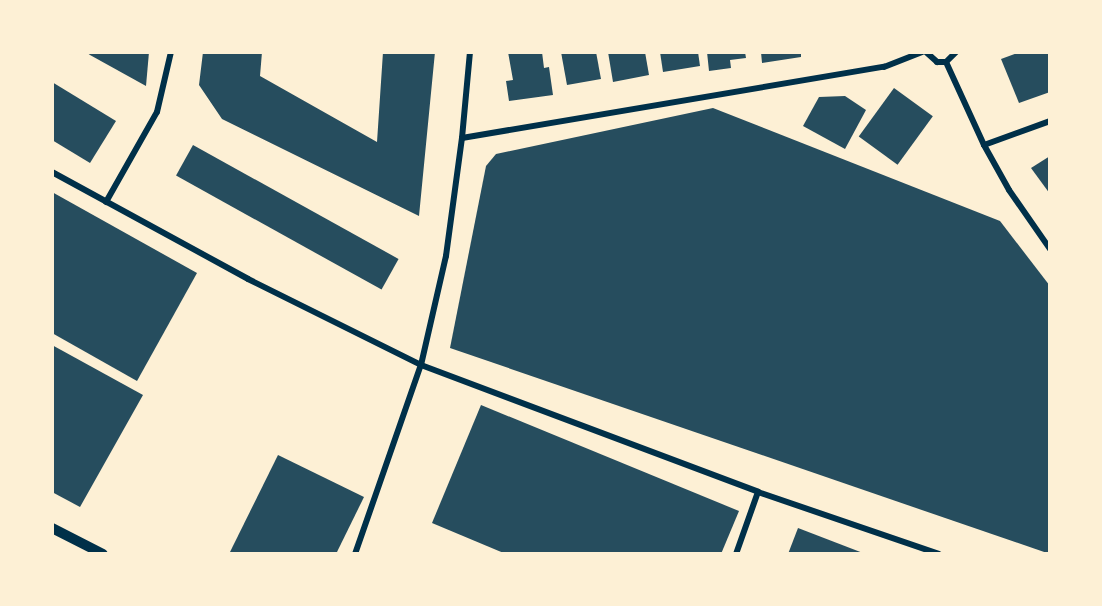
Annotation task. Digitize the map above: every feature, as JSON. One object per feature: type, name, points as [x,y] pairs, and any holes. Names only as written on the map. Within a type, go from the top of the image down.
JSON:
[{"type":"street","points":[[106,202],[157,112],[171,52]]},
{"type":"street","points":[[355,554],[421,365],[446,256],[462,138],[470,52]]},
{"type":"street","points":[[462,138],[884,67],[924,52],[937,62],[946,62],[956,52]]},
{"type":"street","points":[[946,62],[984,145],[1009,190],[1050,249]]},
{"type":"street","points":[[984,145],[1050,121]]},
{"type":"street","points":[[52,172],[248,279],[421,365],[758,492],[939,554]]},
{"type":"street","points":[[736,554],[758,492]]},
{"type":"street","points":[[52,528],[103,554]]},
{"type":"building","points":[[86,52],[149,52],[146,86],[90,55]]},
{"type":"building","points":[[203,52],[262,52],[260,76],[377,142],[383,52],[435,52],[419,216],[222,119],[199,85]]},
{"type":"building","points":[[508,52],[542,52],[544,68],[549,67],[553,95],[509,101],[506,81],[513,80]]},
{"type":"building","points":[[561,52],[596,52],[601,79],[567,85]]},
{"type":"building","points":[[608,52],[645,52],[649,75],[613,82]]},
{"type":"building","points":[[660,52],[698,52],[700,66],[663,72]]},
{"type":"building","points":[[707,52],[745,52],[746,58],[730,60],[731,68],[709,71]]},
{"type":"building","points":[[761,52],[801,52],[801,57],[762,63]]},
{"type":"building","points":[[1020,52],[1050,52],[1050,92],[1019,103],[1001,59]]},
{"type":"building","points":[[52,82],[116,121],[90,163],[52,140]]},
{"type":"building","points":[[894,88],[933,116],[898,165],[859,137]]},
{"type":"building","points":[[845,96],[866,110],[845,149],[803,126],[819,97]]},
{"type":"building","points":[[713,108],[1000,221],[1050,286],[1050,554],[450,348],[486,166],[496,154]]},
{"type":"building","points":[[193,145],[399,259],[382,290],[176,176]]},
{"type":"building","points":[[1050,156],[1050,194],[1031,168]]},
{"type":"building","points":[[52,192],[197,273],[137,381],[52,333]]},
{"type":"building","points":[[52,345],[143,395],[80,507],[52,492]]},
{"type":"building","points":[[481,405],[739,511],[721,554],[506,554],[432,523]]},
{"type":"building","points":[[278,455],[364,497],[336,554],[229,554]]},
{"type":"building","points":[[798,528],[863,553],[863,554],[788,554]]}]
